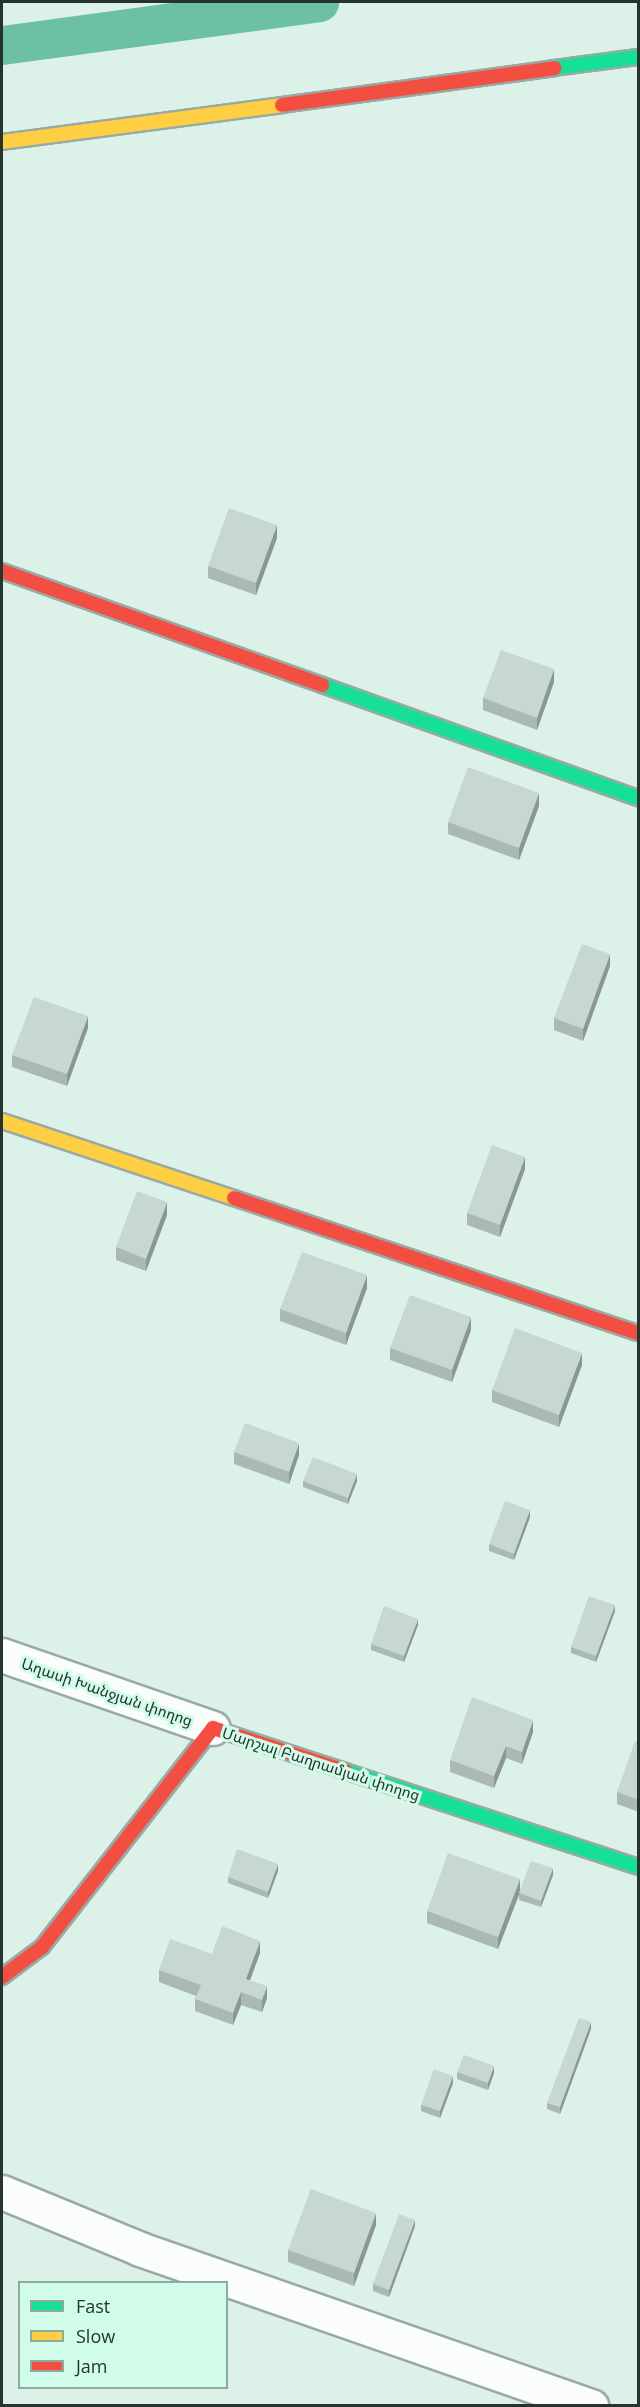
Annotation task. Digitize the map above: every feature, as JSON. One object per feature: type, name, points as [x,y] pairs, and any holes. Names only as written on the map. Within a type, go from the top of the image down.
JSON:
[{"type":"street","points":[[2,142],[639,57]]},
{"type":"street","points":[[2,571],[639,798]]},
{"type":"street","points":[[2,1121],[639,1333]]},
{"type":"street","name":"Աղասի Խանջյան փողոց","points":[[2,1655],[213,1728]]},
{"type":"street","name":"Մարշալ Բաղրամյան փողոց","points":[[2,1977],[42,1947],[213,1728],[639,1867]]},
{"type":"street","points":[[2,2192],[140,2249],[592,2406]]},
{"type":"building","points":[[229,508],[277,525],[256,583],[208,566]]},
{"type":"building","points":[[501,650],[554,669],[537,718],[483,698]]},
{"type":"building","points":[[468,767],[539,793],[519,848],[448,822]]},
{"type":"building","points":[[582,944],[610,954],[583,1029],[554,1018]]},
{"type":"building","points":[[34,997],[88,1016],[67,1074],[12,1055]]},
{"type":"building","points":[[492,1145],[525,1157],[500,1225],[467,1213]]},
{"type":"building","points":[[137,1191],[167,1202],[146,1259],[116,1247]]},
{"type":"building","points":[[302,1252],[367,1275],[346,1333],[280,1309]]},
{"type":"building","points":[[410,1295],[471,1317],[452,1370],[390,1348]]},
{"type":"building","points":[[515,1328],[582,1353],[559,1415],[492,1390]]},
{"type":"building","points":[[245,1423],[299,1443],[289,1472],[234,1452]]},
{"type":"building","points":[[313,1457],[357,1474],[348,1498],[303,1481]]},
{"type":"building","points":[[505,1501],[530,1510],[514,1554],[489,1544]]},
{"type":"building","points":[[589,1596],[615,1605],[596,1656],[571,1647]]},
{"type":"building","points":[[384,1606],[418,1619],[404,1656],[371,1644]]},
{"type":"building","points":[[472,1697],[533,1720],[522,1752],[506,1746],[494,1776],[450,1760]]},
{"type":"building","points":[[635,1741],[639,1743],[639,1800],[617,1792]]},
{"type":"building","points":[[237,1849],[278,1864],[268,1892],[228,1877]]},
{"type":"building","points":[[448,1853],[520,1879],[498,1937],[427,1911]]},
{"type":"building","points":[[531,1861],[553,1868],[541,1901],[519,1893]]},
{"type":"building","points":[[222,1926],[260,1941],[246,1979],[267,1986],[262,2000],[241,1992],[233,2013],[195,1999],[201,1985],[159,1970],[170,1939],[212,1954]]},
{"type":"building","points":[[579,2018],[591,2022],[560,2107],[547,2103]]},
{"type":"building","points":[[464,2055],[494,2066],[488,2083],[457,2072]]},
{"type":"building","points":[[434,2069],[453,2076],[440,2111],[421,2105]]},
{"type":"building","points":[[311,2189],[376,2213],[354,2273],[288,2250]]},
{"type":"building","points":[[399,2214],[415,2220],[389,2290],[373,2284]]},
{"type":"waterway","points":[[2,45],[319,2]]},
{"type":"traffic: fast","points":[[554,68],[638,57]]},
{"type":"traffic: fast","points":[[322,685],[638,798]]},
{"type":"traffic: fast","points":[[345,1771],[638,1867]]},
{"type":"traffic: slow","points":[[2,142],[282,105]]},
{"type":"traffic: slow","points":[[2,1121],[234,1198]]},
{"type":"traffic: jam","points":[[282,105],[554,68]]},
{"type":"traffic: jam","points":[[2,571],[322,685]]},
{"type":"traffic: jam","points":[[234,1198],[638,1333]]},
{"type":"traffic: jam","points":[[2,1977],[42,1947],[213,1728],[345,1771]]}]
